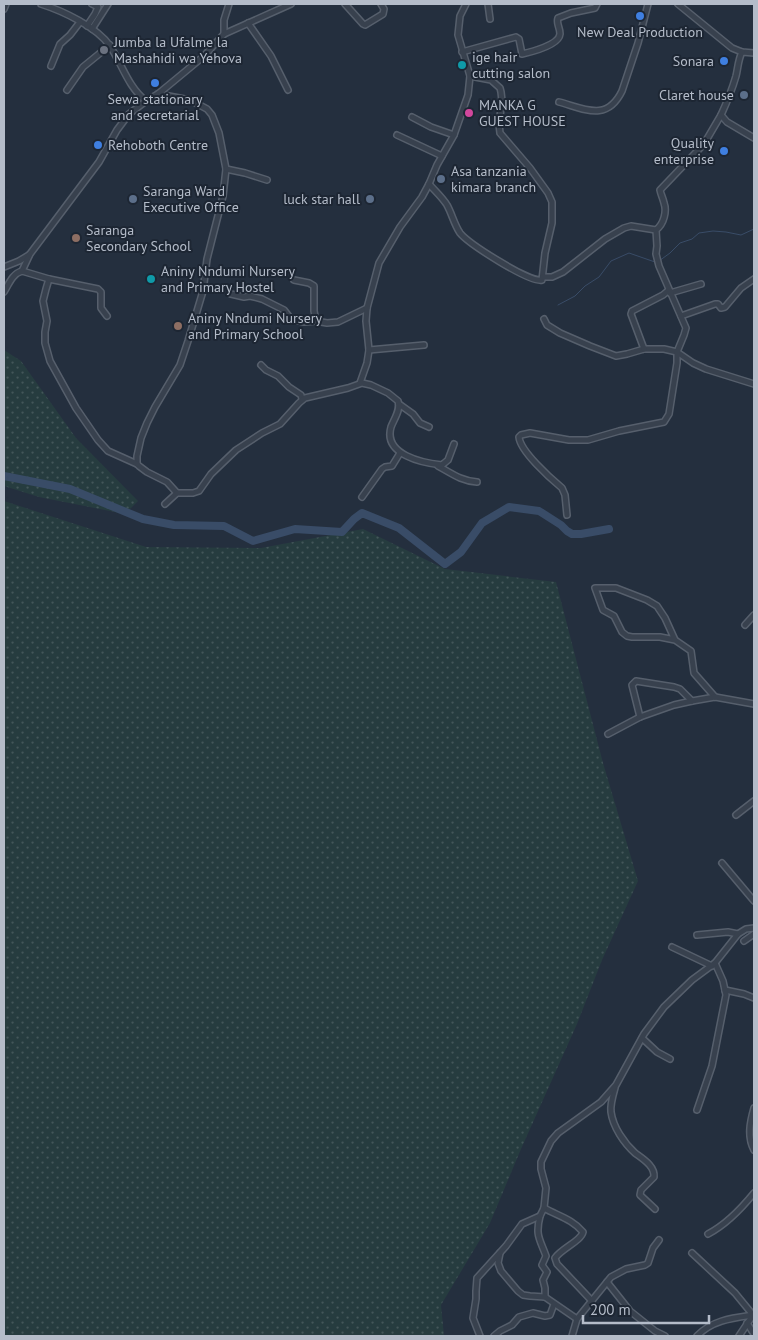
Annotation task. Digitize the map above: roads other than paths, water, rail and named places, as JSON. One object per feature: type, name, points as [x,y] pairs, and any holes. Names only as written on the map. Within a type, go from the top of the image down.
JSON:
[{"type":"street","points":[[4,9],[6,4]]},
{"type":"street","points":[[41,4],[49,5],[87,26],[110,45],[137,93],[146,102]]},
{"type":"street","points":[[87,26],[98,10],[98,7],[92,4]]},
{"type":"street","points":[[92,29],[108,4]]},
{"type":"street","points":[[224,34],[224,20],[229,4]]},
{"type":"street","points":[[4,292],[11,278],[22,271],[30,254],[99,162],[116,130],[129,114],[158,94],[204,56],[224,34],[291,4]]},
{"type":"street","points":[[345,4],[364,24],[384,14],[381,4]]},
{"type":"street","points":[[360,383],[369,350],[366,321],[367,308],[381,260],[400,227],[429,184],[454,135],[468,95],[470,76],[458,35],[460,16],[466,4]]},
{"type":"street","points":[[488,4],[490,19]]},
{"type":"street","points":[[462,52],[516,36],[522,54],[539,50],[558,37],[560,32],[557,22],[558,18],[595,8],[597,4]]},
{"type":"street","points":[[559,102],[597,112],[611,106],[622,91],[638,43],[648,4]]},
{"type":"street","points":[[678,4],[732,48],[742,52],[754,53]]},
{"type":"street","points":[[51,66],[60,44],[80,22]]},
{"type":"street","points":[[248,23],[271,56],[288,90]]},
{"type":"street","points":[[67,90],[83,67],[110,45]]},
{"type":"street","points":[[543,277],[552,277],[562,272],[605,239],[624,228],[631,226],[656,230],[660,228],[663,221],[665,204],[660,190],[704,144],[721,115],[731,92],[742,52]]},
{"type":"street","points":[[429,184],[446,205],[459,231],[471,243],[530,278],[543,280],[545,253],[552,223],[552,202],[548,193],[530,168],[500,133],[499,124],[502,101],[500,88],[491,80],[470,76]]},
{"type":"street","points":[[137,464],[138,447],[143,431],[155,406],[180,365],[188,341],[203,291],[208,259],[223,196],[226,169],[219,133],[208,109],[190,100],[158,94]]},
{"type":"street","points":[[721,115],[727,122],[754,138]]},
{"type":"street","points":[[412,117],[454,135]]},
{"type":"street","points":[[397,135],[442,156]]},
{"type":"street","points":[[226,169],[266,180]]},
{"type":"street","points":[[567,515],[565,494],[562,488],[524,451],[518,437],[530,433],[569,440],[588,440],[618,431],[664,422],[669,414],[677,352],[686,328],[659,266],[656,254],[656,230]]},
{"type":"street","points":[[4,268],[30,254]]},
{"type":"street","points":[[22,271],[99,290],[101,292],[100,308],[107,316]]},
{"type":"street","points":[[49,279],[44,301],[47,321],[45,343],[50,361],[76,408],[108,451],[137,464],[147,472],[165,480],[177,492],[193,494],[199,491],[211,474],[236,450],[280,424],[302,400],[360,383],[371,385],[388,393],[423,425],[429,427]]},
{"type":"street","points":[[681,316],[714,304],[718,304],[723,308],[741,288],[754,279]]},
{"type":"street","points":[[294,280],[314,286],[316,321]]},
{"type":"street","points":[[644,349],[631,314],[632,311],[670,291],[701,284]]},
{"type":"street","points":[[231,294],[244,298],[250,296],[262,299],[284,310],[294,320],[307,322],[316,321],[327,324],[338,322],[367,308]]},
{"type":"street","points":[[544,319],[548,325],[560,332],[616,356],[644,349],[664,349],[677,352],[706,369],[754,384]]},
{"type":"street","points":[[369,350],[424,345]]},
{"type":"street","points":[[260,365],[278,376],[301,395],[302,400]]},
{"type":"street","points":[[399,404],[390,436],[392,443],[400,452],[414,459],[442,465],[446,462],[454,444]]},
{"type":"street","points":[[362,497],[380,471],[392,466],[400,452]]},
{"type":"street","points":[[435,464],[459,478],[477,482]]},
{"type":"street","points":[[165,504],[177,492]]},
{"type":"street","points":[[675,640],[657,606],[616,588],[596,588],[603,610],[614,616],[622,632],[627,636],[660,637],[675,640],[691,651],[694,673],[715,697]]},
{"type":"street","points":[[745,625],[754,615]]},
{"type":"street","points":[[640,717],[632,685],[636,681],[680,689],[692,701]]},
{"type":"street","points":[[608,734],[640,717],[692,701],[715,697],[754,704]]},
{"type":"street","points":[[736,815],[754,801]]},
{"type":"street","points":[[722,863],[754,902]]},
{"type":"street","points":[[655,1209],[640,1195],[641,1190],[654,1176],[654,1171],[651,1166],[624,1142],[610,1111],[616,1085],[642,1038],[664,1007],[692,980],[713,964],[738,934],[746,929],[754,928]]},
{"type":"street","points":[[697,935],[728,932],[738,934]]},
{"type":"street","points":[[744,942],[754,934]]},
{"type":"street","points":[[672,947],[713,964],[725,990],[725,1004],[712,1066],[696,1110]]},
{"type":"street","points":[[725,990],[754,998]]},
{"type":"street","points":[[642,1038],[657,1052],[670,1059]]},
{"type":"street","points":[[544,1297],[545,1288],[543,1280],[547,1272],[542,1264],[546,1256],[537,1233],[537,1226],[544,1208],[546,1188],[541,1162],[551,1141],[601,1102],[616,1085]]},
{"type":"street","points":[[754,1108],[749,1136],[754,1150]]},
{"type":"street","points":[[708,1234],[720,1228],[728,1221],[754,1193]]},
{"type":"street","points":[[544,1208],[557,1215],[566,1217],[579,1226],[583,1232],[582,1237],[561,1251],[555,1258],[555,1261],[592,1301]]},
{"type":"street","points":[[480,1336],[473,1318],[477,1278],[522,1224],[540,1216]]},
{"type":"street","points":[[572,1336],[577,1319],[611,1276],[626,1269],[648,1263],[653,1248],[659,1240]]},
{"type":"street","points":[[500,1252],[498,1263],[501,1272],[518,1291],[530,1296],[544,1297],[577,1319]]},
{"type":"street","points":[[692,1253],[735,1293],[753,1315]]},
{"type":"street","points":[[607,1282],[630,1311],[655,1331],[665,1336]]},
{"type":"street","points":[[494,1336],[512,1325],[517,1318],[533,1313],[545,1316],[550,1315],[554,1304]]},
{"type":"street","points":[[739,1336],[753,1315]]},
{"type":"street","points":[[697,1336],[718,1322],[730,1318],[753,1315]]},
{"type":"street","points":[[747,1323],[754,1334]]},
{"type":"waterway","points":[[659,261],[680,243],[692,239],[699,233],[713,231],[741,235],[754,229]]},
{"type":"waterway","points":[[558,305],[575,296],[585,286],[599,277],[611,261],[629,253],[655,262]]},
{"type":"waterway","points":[[4,476],[70,489],[143,519],[174,525],[224,526],[253,541],[295,529],[342,532],[362,513],[399,528],[445,564],[461,552],[482,523],[509,507],[539,511],[572,534],[609,529]]},
{"type":"place","name":"New Deal Production","points":[[640,16]]},
{"type":"place","name":"Jumba la Ufalme la Mashahidi wa Yehova","points":[[104,50]]},
{"type":"place","name":"Sonara","points":[[724,61]]},
{"type":"place","name":"ige hair cutting salon","points":[[462,65]]},
{"type":"place","name":"Sewa stationary and secretarial","points":[[155,83]]},
{"type":"place","name":"Claret house","points":[[744,95]]},
{"type":"place","name":"MANKA G GUEST HOUSE","points":[[469,113]]},
{"type":"place","name":"Rehoboth Centre","points":[[98,145]]},
{"type":"place","name":"Quality enterprise","points":[[724,151]]},
{"type":"place","name":"Asa tanzania kimara branch","points":[[441,179]]},
{"type":"place","name":"Saranga Ward Executive Office","points":[[133,199]]},
{"type":"place","name":"luck star hall","points":[[370,199]]},
{"type":"place","name":"Saranga Secondary School","points":[[76,238]]},
{"type":"place","name":"Aniny Nndumi Nursery and Primary Hostel","points":[[151,279]]},
{"type":"place","name":"Aniny Nndumi Nursery and Primary School","points":[[178,326]]}]
